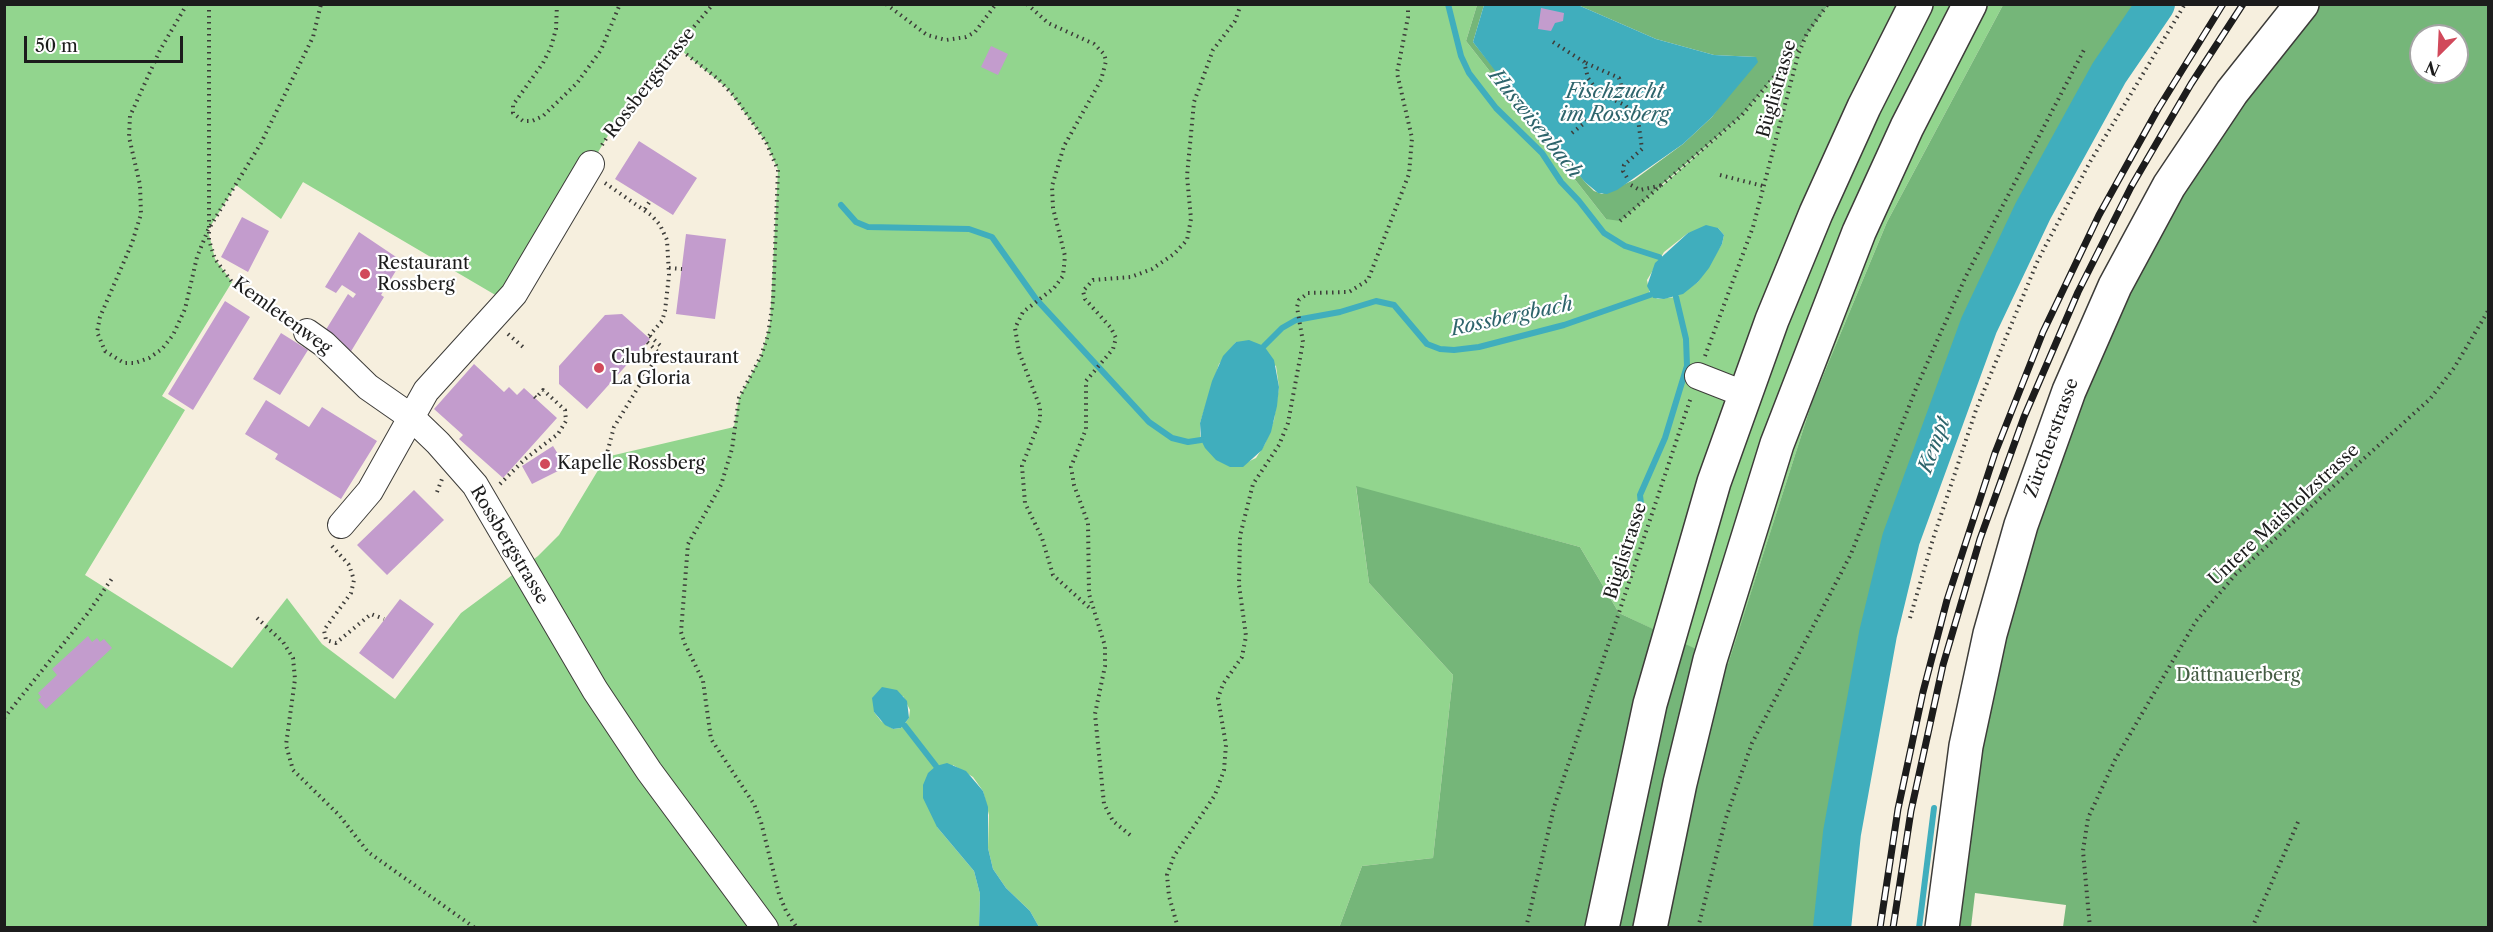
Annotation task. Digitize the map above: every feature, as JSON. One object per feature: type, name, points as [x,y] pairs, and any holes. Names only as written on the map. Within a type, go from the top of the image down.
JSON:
[{"type":"main road","points":[[1602,927],[1623,816],[1664,648],[1696,538],[1744,394],[1816,213],[1864,107],[1916,4]]},
{"type":"main road","points":[[1650,927],[1680,783],[1710,660],[1777,444],[1816,336],[1864,221],[1907,128],[1970,4]]},
{"type":"main road","name":"Zürcherstrasse","points":[[1942,927],[1962,774],[1989,634],[2021,525],[2069,391],[2115,286],[2169,186],[2232,92],[2302,4]]},
{"type":"street","points":[[334,533],[370,491],[431,385],[509,303],[589,167]]},
{"type":"street","name":"Kemletenweg","points":[[307,332],[324,344],[368,387],[411,417]]},
{"type":"street","points":[[1698,376],[1744,394]]},
{"type":"street","name":"Rossbergstrasse","points":[[411,417],[455,462],[485,500],[595,690],[649,771],[765,927]]},
{"type":"path","points":[[187,4],[160,50],[130,116],[129,137],[142,205],[136,233],[97,326],[99,341],[110,355],[124,363],[135,363],[156,354],[167,342],[185,309],[197,257],[208,230],[261,143],[313,37],[321,4]]},
{"type":"path","name":"Kemletenweg","points":[[209,4],[208,230],[215,259],[232,282],[250,298],[307,332]]},
{"type":"path","points":[[557,4],[556,29],[551,47],[543,63],[513,105],[513,113],[524,121],[532,122],[543,116],[577,83],[601,50],[620,4]]},
{"type":"path","name":"Rossbergstrasse","points":[[589,167],[629,104],[713,4]]},
{"type":"path","points":[[885,4],[927,34],[946,40],[956,40],[975,32],[996,4]]},
{"type":"path","points":[[1027,4],[1048,23],[1094,44],[1104,54],[1106,61],[1104,74],[1073,125],[1056,167],[1052,200],[1065,267],[1058,284],[1020,315],[1015,328],[1019,352],[1040,407],[1040,420],[1022,466],[1024,497],[1042,538],[1053,575],[1094,611]]},
{"type":"path","points":[[1130,835],[1113,821],[1104,804],[1095,714],[1105,666],[1105,646],[1087,582],[1088,524],[1074,485],[1071,467],[1086,429],[1085,385],[1094,369],[1113,349],[1116,338],[1111,328],[1085,299],[1084,287],[1093,280],[1131,277],[1152,269],[1174,255],[1187,240],[1191,219],[1186,176],[1194,102],[1214,50],[1235,21],[1241,4]]},
{"type":"path","points":[[1178,927],[1169,896],[1167,875],[1174,856],[1215,795],[1224,770],[1226,744],[1218,698],[1223,684],[1242,657],[1246,636],[1239,585],[1241,529],[1253,484],[1280,445],[1288,423],[1300,367],[1302,325],[1298,310],[1299,300],[1305,294],[1344,293],[1365,284],[1373,272],[1409,174],[1412,153],[1409,120],[1397,73],[1408,17],[1408,4]]},
{"type":"path","name":"Büglistrasse","points":[[1526,927],[1554,807],[1698,376],[1745,250],[1802,44],[1828,4]]},
{"type":"path","points":[[1910,618],[1933,539],[1976,410],[2038,260],[2095,152],[2185,4]]},
{"type":"path","points":[[1553,42],[1586,63],[1619,78],[1622,90],[1618,101]]},
{"type":"path","points":[[1620,221],[1742,115],[1802,44]]},
{"type":"path","points":[[677,47],[727,88],[766,142],[778,170],[773,300],[768,334],[761,356],[739,398],[732,449],[721,485],[688,544],[681,632],[703,681],[709,731],[715,748],[754,804],[761,822],[779,894],[786,911],[798,927]]},
{"type":"path","points":[[1698,927],[1726,818],[1752,743],[1851,554],[1921,376],[1966,276],[2085,48]]},
{"type":"path","points":[[1586,63],[1588,78],[1604,97],[1618,101],[1635,114],[1640,127],[1641,150],[1623,167],[1630,183],[1640,190],[1663,185]]},
{"type":"path","points":[[1572,133],[1602,109],[1604,97]]},
{"type":"path","points":[[589,167],[645,209],[663,230],[668,246],[669,268],[663,316],[648,338]]},
{"type":"path","points":[[1720,175],[1763,186]]},
{"type":"path","points":[[645,209],[650,201]]},
{"type":"path","points":[[669,268],[682,270]]},
{"type":"path","name":"Untere Maisholzstrasse","points":[[2090,927],[2083,851],[2088,818],[2115,760],[2196,621],[2236,574],[2430,399],[2454,368],[2488,311]]},
{"type":"path","points":[[648,338],[663,348]]},
{"type":"path","points":[[606,457],[614,427],[659,353],[648,338]]},
{"type":"path","points":[[485,500],[525,459],[558,434],[564,424],[566,413],[562,407],[543,390],[536,398],[533,395]]},
{"type":"path","points":[[436,492],[442,479]]},
{"type":"path","points":[[334,533],[354,580],[351,593],[324,630],[326,640],[336,643],[373,614],[384,619]]},
{"type":"path","points":[[4,718],[88,613],[113,577]]},
{"type":"path","points":[[257,618],[283,642],[293,658],[295,679],[286,745],[293,770],[333,809],[360,844],[376,859],[475,927]]},
{"type":"path","points":[[2252,927],[2298,822]]},
{"type":"green space","points":[[4,5],[1477,5],[1466,41],[1606,219],[1663,185],[1742,115],[1802,43],[1828,5],[2003,5],[1887,222],[1812,402],[1728,665],[1619,613],[1580,547],[1356,487],[1369,583],[1453,675],[1433,858],[1362,866],[1339,928],[1039,927],[1030,911],[1006,888],[993,869],[988,848],[989,815],[983,791],[973,777],[953,765],[937,827],[974,871],[980,894],[979,927],[5,927]],"holes":[[[677,47],[727,88],[766,142],[778,170],[770,323],[761,356],[739,398],[734,427],[606,457],[559,535],[538,556],[461,613],[395,699],[322,644],[287,598],[232,668],[85,575],[185,410],[162,396],[232,282],[215,259],[208,230],[236,185],[281,219],[303,182],[509,303],[610,132]],[[1718,228],[1724,235],[1722,244],[1698,282],[1676,297],[1658,299],[1650,295],[1647,280],[1664,252],[1688,233]],[[1236,342],[1276,366],[1279,387],[1274,420],[1265,444],[1256,458],[1237,467],[1201,440],[1200,423],[1219,364]],[[903,696],[910,710],[909,718],[901,728],[893,729],[881,721],[874,712]]]},
{"type":"green space","points":[[1477,5],[1484,5],[1473,42],[1585,182],[1594,191],[1602,194],[1634,180],[1683,144],[1712,117],[1756,57],[1714,55],[1656,39],[1578,5],[1828,5],[1802,43],[1742,115],[1620,221],[1606,219],[1466,41]]},
{"type":"green space","points":[[2003,5],[2171,5],[2124,72],[2033,235],[1957,432],[1897,518],[1867,631],[1835,805],[1823,927],[1339,928],[1362,866],[1433,858],[1453,675],[1369,583],[1356,486],[1580,547],[1619,613],[1728,664],[1812,402],[1887,222]]},
{"type":"green space","name":"Dättnauerberg","points":[[2302,5],[2488,5],[2488,927],[2063,927],[2066,905],[1975,893],[1971,927],[1942,928],[1962,774],[2103,312]]},
{"type":"water","name":"Fischzucht im Rossberg","points":[[1484,5],[1578,5],[1656,39],[1714,55],[1756,57],[1758,62],[1712,117],[1683,144],[1617,190],[1607,194],[1598,193],[1585,182],[1546,137],[1473,42]]},
{"type":"water","points":[[1706,225],[1718,228],[1724,235],[1722,244],[1709,268],[1698,282],[1683,294],[1664,299],[1653,298],[1647,286],[1655,263],[1688,233]]},
{"type":"water","points":[[1249,340],[1264,346],[1274,360],[1279,387],[1277,406],[1271,432],[1262,450],[1243,467],[1230,467],[1216,460],[1205,448],[1201,440],[1200,423],[1212,381],[1223,356],[1236,342]]},
{"type":"water","points":[[882,687],[897,690],[907,701],[909,718],[901,728],[893,729],[885,725],[874,712],[872,698]]},
{"type":"water","points":[[947,763],[966,771],[983,791],[988,807],[988,848],[993,869],[1006,888],[1030,911],[1039,927],[979,927],[980,894],[974,871],[937,827],[923,798],[923,785],[928,773],[936,766]]},
{"type":"building","points":[[1541,8],[1564,13],[1563,21],[1555,23],[1551,31],[1538,29]]},
{"type":"building","points":[[991,46],[1008,54],[998,75],[981,67]]},
{"type":"building","points":[[639,141],[697,178],[673,215],[615,179]]},
{"type":"building","points":[[242,217],[269,231],[248,272],[221,257]]},
{"type":"building","points":[[359,232],[402,261],[381,295],[384,297],[350,353],[322,336],[348,294],[353,298],[356,294],[342,285],[336,293],[325,287]]},
{"type":"building","points":[[686,234],[726,239],[715,319],[676,314]]},
{"type":"building","points":[[225,301],[250,317],[193,410],[168,394]]},
{"type":"building","points":[[622,314],[650,339],[587,409],[559,384],[559,366],[605,315]]},
{"type":"building","points":[[281,333],[308,350],[280,395],[253,379]]},
{"type":"building","points":[[474,364],[504,392],[509,387],[517,395],[524,388],[557,418],[503,478],[459,439],[463,435],[434,409]]},
{"type":"building","points":[[266,400],[309,427],[322,407],[377,441],[341,499],[275,459],[278,454],[245,434]]},
{"type":"building","name":"Kapelle Rossberg","points":[[553,446],[566,467],[532,484],[522,466]]},
{"type":"building","points":[[414,490],[444,520],[387,575],[357,545]]},
{"type":"building","points":[[400,599],[434,624],[393,679],[359,653]]},
{"type":"building","points":[[88,636],[92,642],[97,638],[100,642],[104,639],[112,648],[46,709],[38,700],[41,697],[38,693],[57,675],[52,669]]},
{"type":"waterway","name":"Huswisenbach","points":[[1448,4],[1461,56],[1469,73],[1496,108],[1542,153],[1561,182],[1604,233],[1625,246],[1659,257]]},
{"type":"waterway","name":"Kempt","points":[[1832,928],[1842,833],[1878,634],[1901,539],[1979,325],[2033,211],[2109,73],[2156,4]]},
{"type":"waterway","points":[[841,205],[856,222],[868,227],[969,229],[992,237],[1036,299],[1149,422],[1172,438],[1188,442],[1201,440]]},
{"type":"waterway","name":"Rossbergbach","points":[[1264,346],[1282,328],[1296,320],[1340,312],[1376,301],[1394,305],[1427,344],[1440,349],[1454,350],[1479,347],[1564,325],[1650,295]]},
{"type":"waterway","points":[[1641,504],[1640,495],[1665,438],[1687,366],[1686,339],[1676,297]]},
{"type":"waterway","points":[[905,726],[936,766]]},
{"type":"waterway","points":[[1919,928],[1934,808]]},
{"type":"railway","points":[[1880,928],[1898,809],[1923,692],[1947,600],[1995,453],[2043,332],[2099,215],[2158,109],[2223,4]]},
{"type":"railway","points":[[1893,928],[1911,811],[1943,665],[1980,539],[2024,417],[2078,292],[2131,187],[2191,84],[2243,4]]},
{"type":"place","name":"Restaurant Rossberg","points":[[365,274]]},
{"type":"place","name":"Clubrestaurant La Gloria","points":[[599,368]]},
{"type":"place","name":"Kapelle Rossberg","points":[[545,464]]}]
